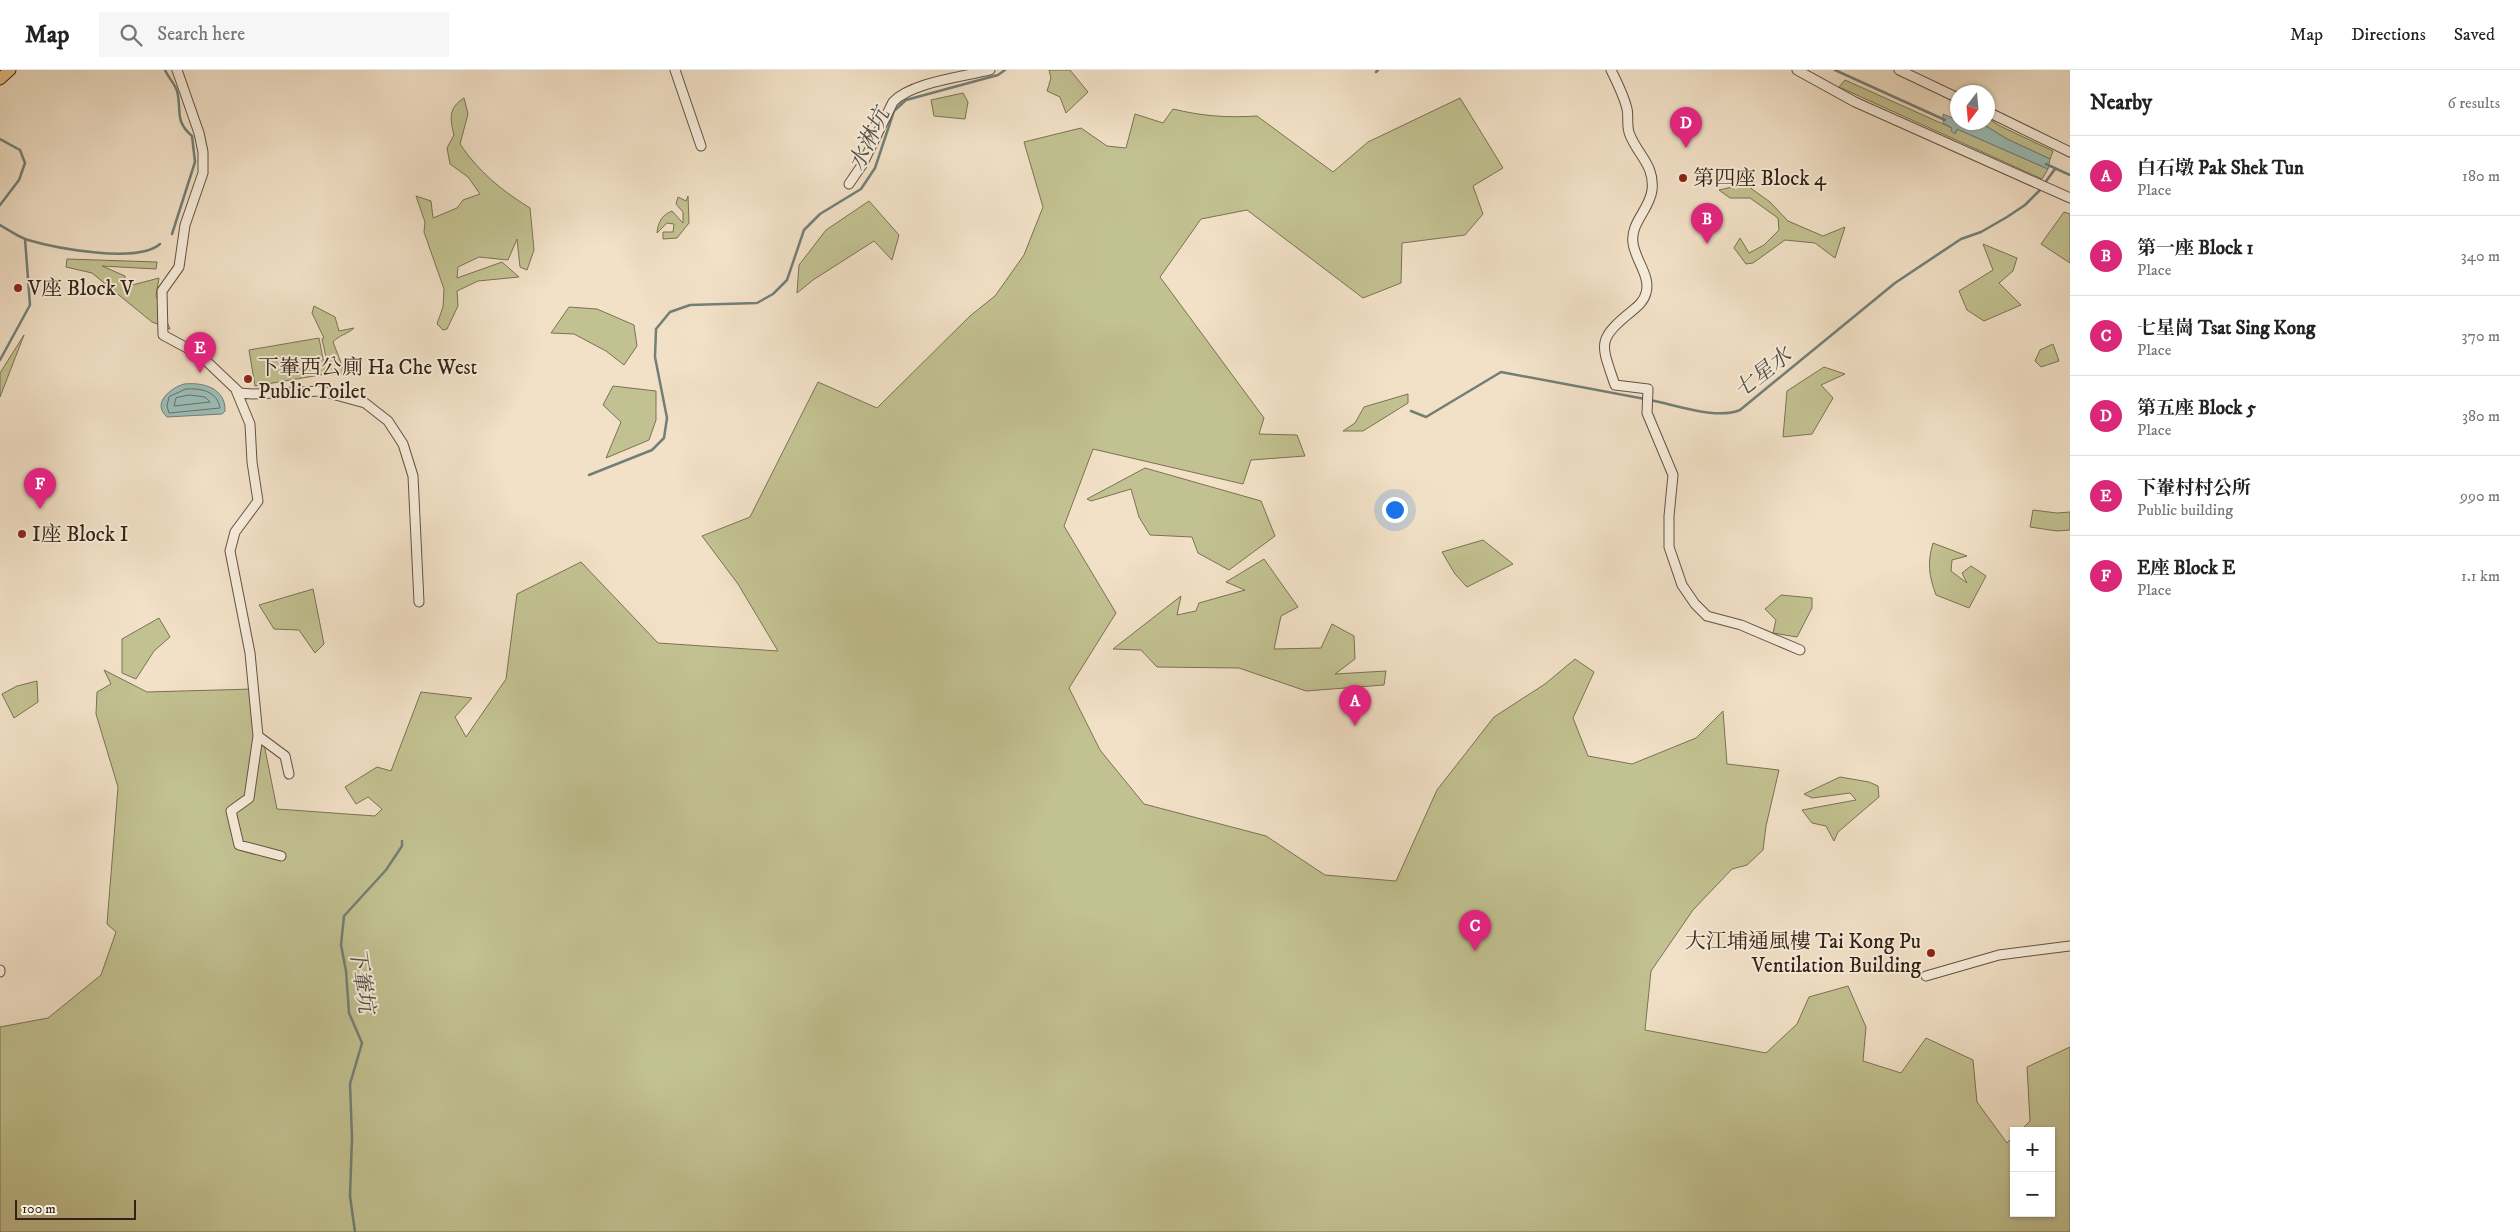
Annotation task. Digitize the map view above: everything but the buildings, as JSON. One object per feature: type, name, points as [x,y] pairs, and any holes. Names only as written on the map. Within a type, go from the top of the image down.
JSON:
[{"type":"main road","points":[[0,79],[10,70]]},
{"type":"street","points":[[177,70],[199,134],[203,152],[203,173],[185,225],[180,267],[162,291],[162,332],[165,338],[200,354],[236,390],[250,424],[252,462],[258,501],[233,535],[230,556],[250,653],[258,736],[249,798],[231,811],[239,845],[281,856]]},
{"type":"street","points":[[676,70],[701,146]]},
{"type":"street","points":[[849,184],[862,165],[893,102],[900,95],[942,81],[990,70]]},
{"type":"street","points":[[1611,70],[1627,106],[1629,134],[1647,161],[1653,184],[1651,197],[1633,236],[1634,248],[1647,281],[1646,296],[1641,303],[1612,327],[1606,337],[1604,351],[1615,385],[1648,389],[1647,413],[1673,475],[1669,516],[1669,547],[1682,585],[1695,604],[1707,616],[1741,625],[1800,650]]},
{"type":"street","points":[[1798,70],[1855,102],[2070,198]]},
{"type":"street","points":[[1899,70],[1950,94]]},
{"type":"street","points":[[1995,115],[2070,152]]},
{"type":"street","points":[[236,390],[252,394],[321,391],[366,403],[388,421],[403,444],[413,476],[419,602]]},
{"type":"street","points":[[258,736],[285,756],[289,774]]},
{"type":"street","points":[[1926,976],[1999,955],[2070,946]]},
{"type":"shaded area","points":[[1049,70],[1070,70],[1088,92],[1066,113],[1060,97],[1047,91],[1051,78]]},
{"type":"shaded area","points":[[1845,80],[1950,127],[1950,130],[1954,130],[1956,133],[1957,130],[1959,130],[2048,169],[2042,179],[1839,87]]},
{"type":"shaded area","points":[[963,93],[968,102],[965,119],[934,116],[931,100]]},
{"type":"shaded area","points":[[464,98],[468,114],[460,144],[491,180],[530,208],[534,250],[527,270],[520,267],[517,239],[508,260],[479,257],[458,267],[457,278],[502,262],[519,277],[478,281],[457,291],[458,306],[447,329],[443,330],[437,324],[443,307],[444,289],[424,232],[425,222],[416,196],[431,201],[433,218],[457,208],[463,200],[480,194],[468,177],[450,164],[447,148],[454,135],[451,114],[455,106]]},
{"type":"shaded area","points":[[1460,98],[1503,168],[1473,186],[1483,214],[1465,235],[1402,243],[1401,283],[1363,298],[1247,210],[1201,219],[1160,277],[1264,418],[1259,434],[1297,435],[1305,456],[1251,460],[1243,484],[1093,449],[1064,526],[1116,613],[1069,688],[1100,750],[1144,804],[1266,836],[1325,875],[1396,881],[1437,790],[1494,717],[1545,684],[1575,659],[1594,672],[1573,718],[1588,756],[1632,764],[1696,738],[1723,711],[1727,764],[1779,770],[1766,826],[1763,850],[1747,865],[1732,869],[1693,910],[1651,971],[1645,1030],[1766,1053],[1797,1024],[1809,997],[1848,986],[1866,1027],[1863,1061],[1901,1073],[1926,1038],[1973,1060],[1977,1102],[2007,1143],[2010,1140],[2010,1217],[2055,1217],[2055,1127],[2024,1127],[2030,1121],[2027,1067],[2070,1047],[2070,1232],[0,1232],[0,1027],[48,1018],[101,975],[116,932],[107,924],[118,787],[96,714],[97,692],[111,684],[104,670],[147,692],[253,689],[277,809],[375,816],[382,809],[368,797],[356,804],[345,787],[377,767],[391,771],[421,692],[472,698],[455,717],[466,737],[506,679],[517,594],[581,562],[658,643],[778,651],[738,584],[702,536],[750,517],[818,382],[877,408],[970,316],[995,296],[1024,255],[1043,207],[1024,142],[1081,128],[1107,146],[1126,148],[1135,114],[1163,123],[1173,109],[1215,116],[1257,116],[1333,172],[1368,142]]},
{"type":"shaded area","points":[[1995,123],[2053,151],[2050,159],[1992,130],[1995,130]]},
{"type":"shaded area","points":[[1745,184],[1770,202],[1788,221],[1823,236],[1845,227],[1835,258],[1815,243],[1785,240],[1753,263],[1746,264],[1734,248],[1740,238],[1749,253],[1764,245],[1779,230],[1778,218],[1750,198],[1730,198],[1719,190]]},
{"type":"shaded area","points":[[688,196],[689,223],[677,238],[663,239],[663,232],[673,232],[674,224],[667,223],[657,233],[661,219],[672,211],[683,223],[683,212],[676,204],[678,197],[686,201]]},
{"type":"shaded area","points":[[869,201],[899,235],[892,260],[874,241],[813,280],[797,293],[799,265],[826,230]]},
{"type":"shaded area","points":[[2064,212],[2070,214],[2070,263],[2041,244]]},
{"type":"shaded area","points":[[1983,244],[2017,258],[2013,271],[1999,283],[2021,305],[1984,321],[1967,310],[1959,291],[1993,270]]},
{"type":"shaded area","points":[[67,259],[157,262],[156,269],[102,266],[125,276],[125,287],[159,278],[156,296],[170,329],[152,322],[92,273],[66,267]]},
{"type":"shaded area","points":[[314,306],[335,317],[339,331],[354,328],[333,342],[345,373],[330,375],[322,339],[324,338],[312,313]]},
{"type":"shaded area","points":[[569,307],[597,309],[634,325],[637,346],[624,365],[606,351],[574,334],[551,333]]},
{"type":"shaded area","points":[[24,335],[0,397],[0,373]]},
{"type":"shaded area","points":[[319,338],[326,374],[255,386],[249,350]]},
{"type":"shaded area","points":[[2053,344],[2059,361],[2041,367],[2035,361],[2040,350]]},
{"type":"shaded area","points":[[1824,367],[1845,374],[1821,385],[1833,398],[1812,434],[1783,437],[1787,391]]},
{"type":"shaded area","points":[[613,386],[656,391],[656,420],[649,440],[606,458],[621,422],[603,405]]},
{"type":"shaded area","points":[[1408,394],[1408,403],[1363,431],[1343,431],[1355,423],[1364,407]]},
{"type":"shaded area","points":[[1145,468],[1261,501],[1275,536],[1229,570],[1198,553],[1192,537],[1150,535],[1139,517],[1131,489],[1091,501],[1087,499]]},
{"type":"shaded area","points":[[2033,510],[2057,513],[2070,512],[2070,530],[2057,531],[2030,527]]},
{"type":"shaded area","points":[[1483,540],[1513,564],[1467,587],[1455,574],[1442,552]]},
{"type":"shaded area","points":[[1933,543],[1967,556],[1952,560],[1951,571],[1967,583],[1962,573],[1971,566],[1986,576],[1969,608],[1936,595],[1930,569]]},
{"type":"shaded area","points":[[1264,559],[1298,607],[1281,616],[1274,649],[1321,648],[1332,624],[1354,636],[1355,659],[1335,674],[1386,671],[1384,685],[1306,691],[1239,668],[1157,667],[1141,650],[1113,649],[1181,596],[1177,615],[1196,611],[1199,603],[1245,590],[1226,582]]},
{"type":"shaded area","points":[[313,589],[324,644],[315,653],[299,630],[274,629],[259,605]]},
{"type":"shaded area","points":[[1781,595],[1812,598],[1812,608],[1797,637],[1773,633],[1776,620],[1765,609]]},
{"type":"shaded area","points":[[159,618],[170,637],[154,651],[136,679],[122,673],[122,639]]},
{"type":"shaded area","points":[[37,681],[38,702],[14,718],[2,694],[17,686]]},
{"type":"shaded area","points":[[1840,777],[1869,782],[1878,786],[1879,797],[1838,832],[1834,841],[1826,826],[1812,823],[1802,810],[1856,800],[1850,793],[1812,798],[1804,794]]},
{"type":"water","points":[[1943,114],[1950,117],[1950,127],[1943,123]]},
{"type":"water","points":[[1959,130],[1992,130],[2050,159],[2048,169]]},
{"type":"water","points":[[184,384],[199,384],[212,388],[222,397],[225,411],[222,414],[167,417],[161,406],[162,401],[174,389]]},
{"type":"waterway","points":[[165,70],[177,91],[183,125],[192,136],[195,162],[172,234]]},
{"type":"waterway","name":"水淋坑","points":[[589,475],[652,450],[664,438],[667,418],[655,357],[656,329],[670,312],[690,305],[757,303],[773,294],[787,280],[804,230],[820,214],[861,189],[875,168],[894,111],[906,100],[998,75],[1005,70]]},
{"type":"waterway","points":[[1835,70],[1945,120]]},
{"type":"waterway","points":[[0,139],[20,150],[25,163],[19,180],[0,205]]},
{"type":"waterway","name":"七星水","points":[[2046,164],[2070,175]]},
{"type":"waterway","name":"七星水","points":[[2044,184],[2055,169]]},
{"type":"waterway","name":"七星水","points":[[1650,400],[1708,413],[1731,413],[1740,410],[1895,283],[1961,239],[1981,232],[2007,217],[2025,205],[2041,189]]},
{"type":"waterway","points":[[0,225],[28,240],[76,250],[116,254],[134,253],[149,250],[160,244]]},
{"type":"waterway","points":[[0,360],[30,305],[25,239]]},
{"type":"waterway","name":"七星水","points":[[1411,411],[1426,417],[1501,372],[1645,399]]},
{"type":"waterway","name":"下輋坑","points":[[355,1232],[350,1196],[352,1138],[350,1084],[362,1043],[349,1013],[346,971],[341,945],[344,916],[386,870],[402,846],[402,841]]},
{"type":"place","name":"第五座 Block 5","points":[[1686,148]]},
{"type":"place","name":"第四座 Block 4","points":[[1683,178]]},
{"type":"place","name":"第一座 Block 1","points":[[1707,244]]},
{"type":"place","name":"V座 Block V","points":[[18,288]]},
{"type":"place","name":"下輋村村公所","points":[[200,373]]},
{"type":"place","name":"下輋西公廁 Ha Che West Public Toilet","points":[[248,379]]},
{"type":"place","name":"E座 Block E","points":[[40,509]]},
{"type":"place","name":"I座 Block I","points":[[22,534]]},
{"type":"place","name":"白石墩 Pak Shek Tun","points":[[1355,726]]},
{"type":"place","name":"七星崗 Tsat Sing Kong","points":[[1475,951]]},
{"type":"place","name":"大江埔通風樓 Tai Kong Pu Ventilation Building","points":[[1931,953]]}]
